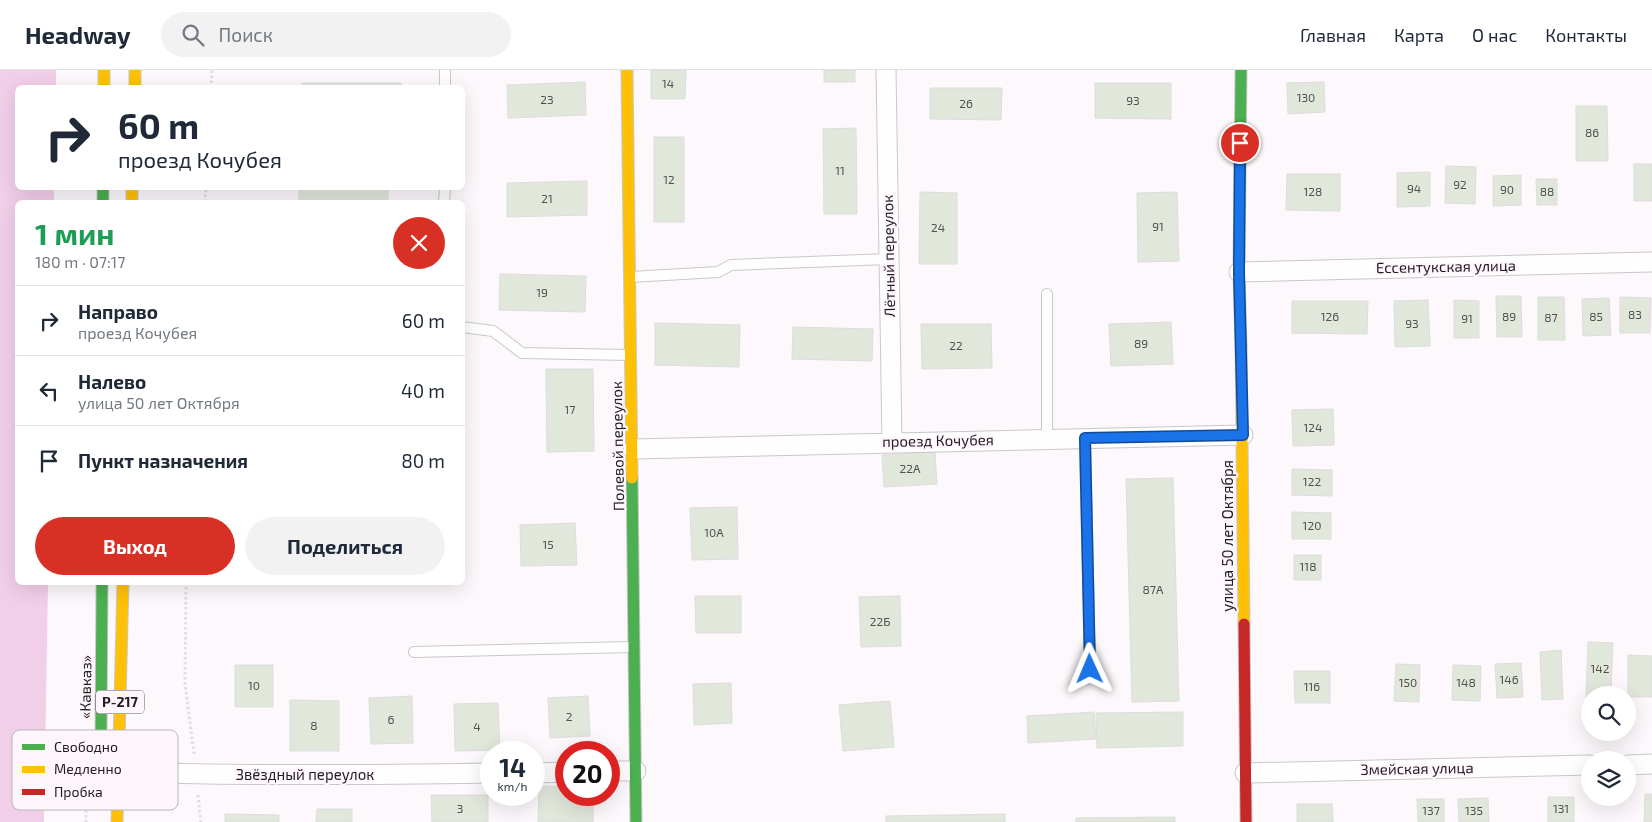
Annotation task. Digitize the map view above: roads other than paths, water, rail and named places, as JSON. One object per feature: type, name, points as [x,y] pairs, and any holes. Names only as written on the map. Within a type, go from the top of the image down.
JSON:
[{"type":"main road","points":[[104,70],[104,85]]},
{"type":"main road","points":[[135,70],[135,85]]},
{"type":"main road","name":"Полевой переулок","points":[[627,70],[632,356],[636,822]]},
{"type":"main road","name":"улица 50 лет Октября","points":[[1241,70],[1239,272],[1243,435],[1246,822]]},
{"type":"main road","name":"«Кавказ»","points":[[101,730],[102,585]]},
{"type":"main road","name":"Р-217","points":[[120,730],[123,585]]},
{"type":"street","name":"Лётный переулок","points":[[886,70],[892,442]]},
{"type":"street","name":"Ессентукская улица","points":[[1239,272],[1652,262]]},
{"type":"street","name":"проезд Кочубея","points":[[632,449],[1243,435]]},
{"type":"street","points":[[1636,764],[1652,764]]},
{"type":"street","name":"Змейская улица","points":[[1245,773],[1581,765]]},
{"type":"street","points":[[620,772],[636,771]]},
{"type":"street","name":"Звёздный переулок","points":[[178,774],[480,773]]},
{"type":"lane","points":[[445,70],[445,85]]},
{"type":"lane","points":[[630,277],[718,272],[731,265],[889,259]]},
{"type":"lane","points":[[1047,294],[1047,439]]},
{"type":"lane","points":[[465,327],[493,331],[522,352],[632,356]]},
{"type":"lane","points":[[1085,438],[1090,669]]},
{"type":"lane","points":[[414,652],[635,647]]}]
